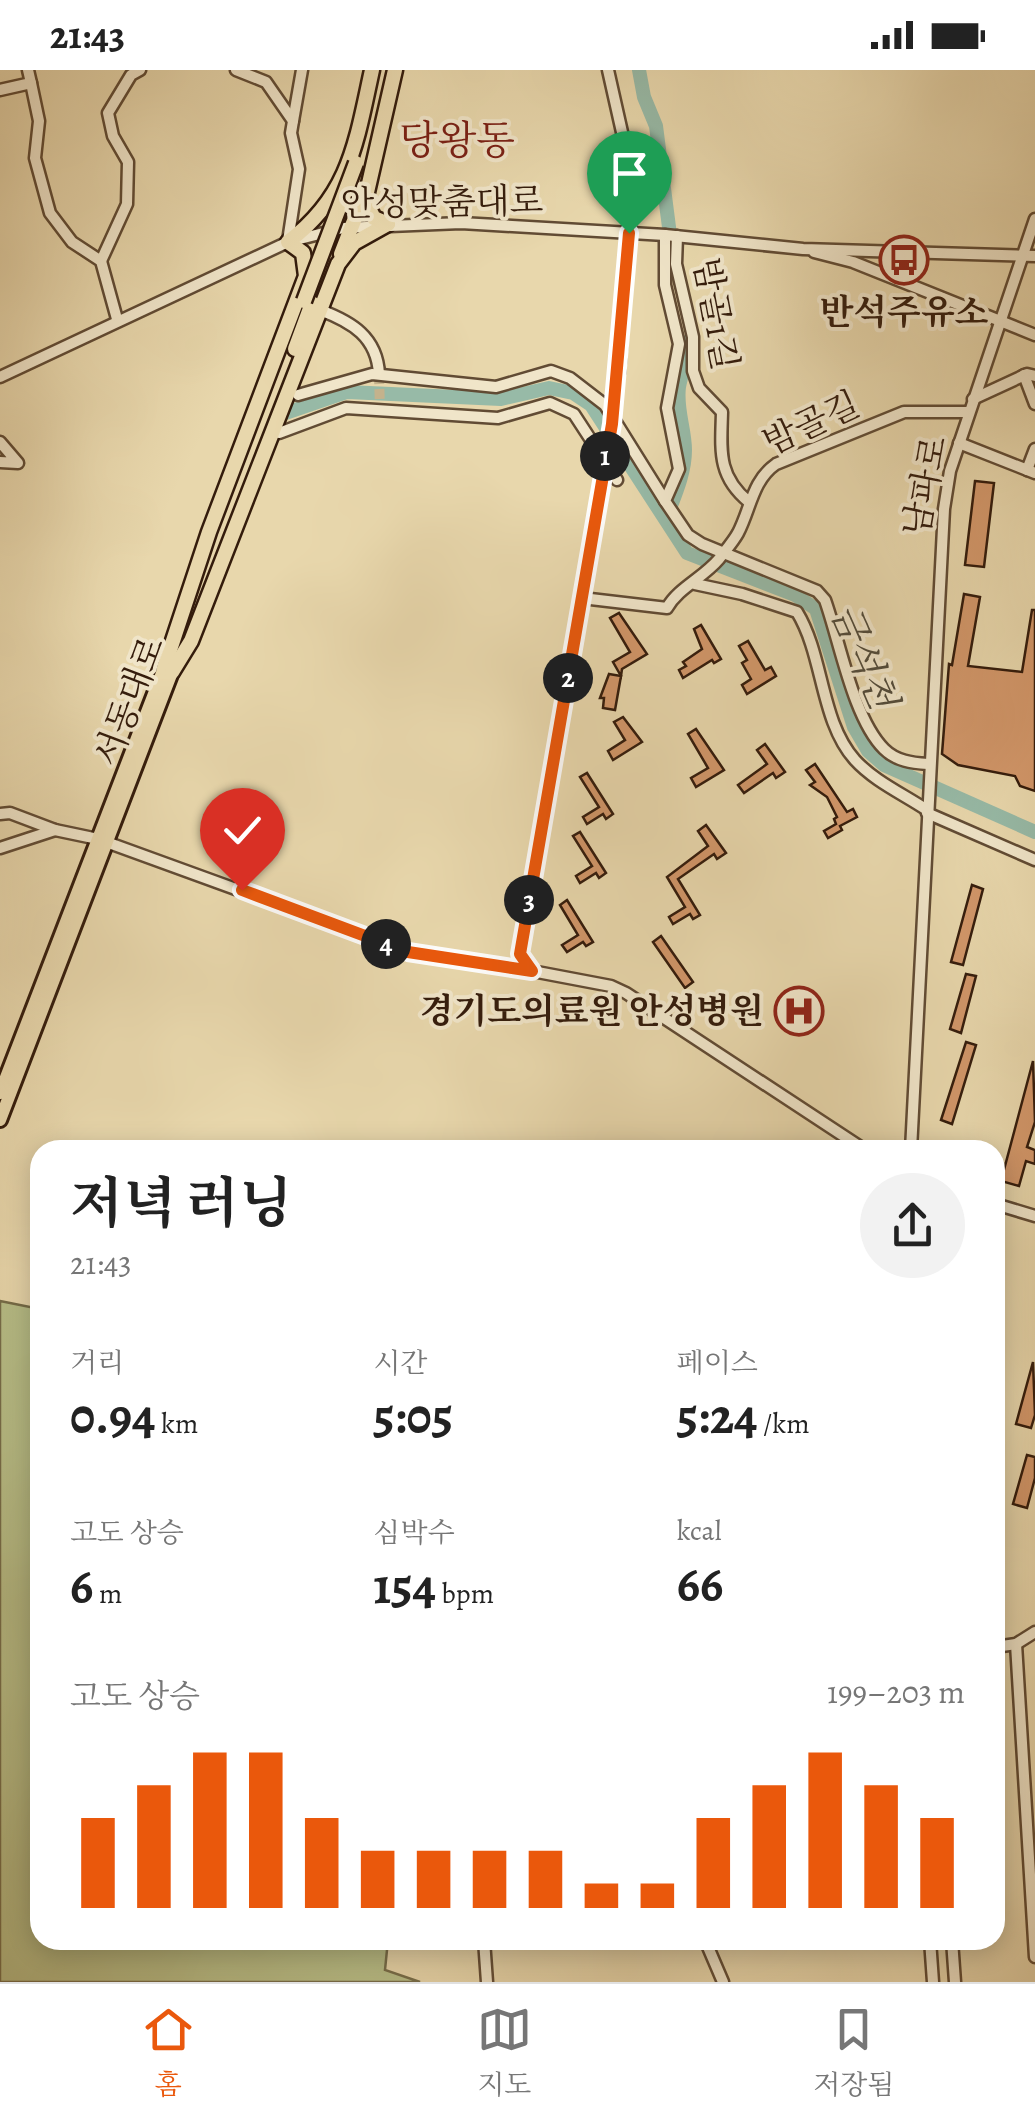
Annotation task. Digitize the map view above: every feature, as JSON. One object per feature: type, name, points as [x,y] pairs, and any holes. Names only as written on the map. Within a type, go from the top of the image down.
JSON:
[{"type":"highway","points":[[360,165],[375,70]]},
{"type":"highway","points":[[168,670],[209,532],[323,232],[375,70]]},
{"type":"highway","points":[[312,304],[391,70]]},
{"type":"highway","points":[[338,264],[347,228],[366,190],[391,70]]},
{"type":"highway","points":[[312,304],[354,243],[388,224],[368,210],[366,190]]},
{"type":"highway","points":[[306,276],[303,253],[288,242],[316,220],[337,192]]},
{"type":"highway","name":"서동대로","points":[[168,670],[312,304]]},
{"type":"main road","name":"서동대로","points":[[0,1093],[168,670]]},
{"type":"main road","name":"서동대로","points":[[0,1120],[102,841]]},
{"type":"street","points":[[28,70],[40,122],[35,158],[50,213],[72,242],[102,262]]},
{"type":"street","points":[[117,319],[102,262],[127,204],[128,162],[112,136],[108,112],[131,75],[140,70]]},
{"type":"street","points":[[236,70],[266,82],[293,121]]},
{"type":"street","points":[[288,242],[299,169],[291,133],[302,70]]},
{"type":"street","points":[[532,971],[520,954],[612,419],[629,233],[632,166],[608,70]]},
{"type":"street","points":[[0,90],[31,82]]},
{"type":"street","name":"남파로","points":[[927,809],[941,541],[950,471],[1035,220]]},
{"type":"street","name":"안성맞춤대로","points":[[0,376],[288,242],[347,228],[461,223],[671,235],[804,249],[1035,256]]},
{"type":"street","points":[[668,506],[678,469],[667,408],[679,344],[664,285],[671,235]]},
{"type":"street","name":"밤골1길","points":[[671,235],[693,337],[694,371],[700,388],[722,412],[720,467],[734,490],[750,502]]},
{"type":"street","points":[[804,249],[853,262],[1035,335]]},
{"type":"street","points":[[312,304],[352,322],[366,336],[378,361],[379,374]]},
{"type":"street","points":[[298,395],[379,374],[496,387],[551,371],[592,392],[688,535],[722,554],[817,591],[825,600],[870,731],[885,750],[900,760],[928,769]]},
{"type":"street","points":[[973,399],[1030,375],[1035,404]]},
{"type":"street","points":[[279,433],[346,408],[498,418],[550,403],[574,414],[617,480]]},
{"type":"street","name":"밤골길","points":[[582,598],[667,608],[674,595],[698,582],[738,533],[762,474],[904,412],[969,412]]},
{"type":"street","points":[[0,442],[18,463],[0,462]]},
{"type":"street","points":[[958,443],[1031,471],[1035,449]]},
{"type":"street","points":[[698,582],[798,612],[839,731],[853,758],[875,778],[927,809],[1035,860]]},
{"type":"street","points":[[911,1140],[927,809]]},
{"type":"street","points":[[0,814],[10,812],[55,830],[102,841],[408,952],[611,986],[850,1140]]},
{"type":"street","points":[[0,848],[55,830]]},
{"type":"street","points":[[1005,1207],[1035,1216]]},
{"type":"street","points":[[1005,1646],[1016,1644],[1035,1632]]},
{"type":"street","points":[[1016,1644],[1031,1814],[1035,1957]]},
{"type":"street","points":[[1021,1734],[1035,1726]]},
{"type":"street","points":[[485,1950],[488,1982]]},
{"type":"street","points":[[709,1950],[723,1982]]},
{"type":"street","points":[[931,1950],[933,1982]]},
{"type":"street","points":[[953,1950],[955,1982]]},
{"type":"green space","points":[[0,1301],[30,1307],[30,1950],[387,1950],[385,1970],[420,1982],[0,1982]]},
{"type":"building","points":[[975,481],[994,483],[984,567],[965,565]]},
{"type":"building","points":[[964,594],[980,597],[968,666],[1022,672],[1035,610],[1035,791],[1020,786],[1015,776],[958,765],[942,754],[949,664],[952,665]]},
{"type":"building","points":[[619,613],[647,654],[622,669],[621,676],[613,662],[630,652],[610,618]]},
{"type":"building","points":[[701,625],[721,659],[714,663],[712,660],[683,678],[679,670],[686,666],[683,662],[702,649],[694,629]]},
{"type":"building","points":[[748,641],[765,670],[771,667],[776,676],[747,694],[742,685],[751,679],[739,646]]},
{"type":"building","points":[[609,674],[621,676],[615,710],[603,708],[604,698],[600,698]]},
{"type":"building","points":[[623,717],[642,742],[613,760],[608,751],[625,740],[614,722]]},
{"type":"building","points":[[696,729],[724,770],[696,787],[691,778],[708,768],[688,734]]},
{"type":"building","points":[[765,744],[785,772],[776,778],[773,773],[744,793],[738,785],[767,764],[757,750]]},
{"type":"building","points":[[815,764],[847,812],[853,809],[857,817],[828,838],[824,831],[836,824],[837,817],[827,797],[810,785],[815,782],[806,770]]},
{"type":"building","points":[[587,773],[613,814],[606,819],[603,814],[587,824],[583,817],[599,807],[580,777]]},
{"type":"building","points":[[706,825],[726,853],[717,859],[714,854],[678,879],[700,915],[693,919],[690,914],[673,924],[669,917],[685,907],[667,877],[708,846],[698,831]]},
{"type":"building","points":[[580,832],[606,873],[599,878],[596,873],[580,883],[576,876],[592,866],[573,836]]},
{"type":"building","points":[[972,885],[983,889],[963,965],[951,962]]},
{"type":"building","points":[[567,900],[593,942],[586,946],[583,942],[567,952],[562,945],[578,935],[560,905]]},
{"type":"building","points":[[661,936],[693,982],[685,988],[653,942]]},
{"type":"building","points":[[966,974],[976,976],[961,1033],[950,1029]]},
{"type":"building","points":[[966,1042],[976,1045],[952,1124],[941,1120]]},
{"type":"building","points":[[1033,1061],[1035,1122],[1027,1147],[1035,1150],[1035,1164],[1026,1161],[1019,1186],[1005,1182],[1005,1166]]},
{"type":"building","points":[[1033,1362],[1035,1415],[1031,1428],[1016,1424]]},
{"type":"building","points":[[1027,1455],[1035,1457],[1035,1478],[1027,1508],[1013,1504]]},
{"type":"waterway","points":[[639,70],[644,97],[656,126],[674,266]]},
{"type":"waterway","points":[[666,519],[685,459],[678,395],[688,341]]},
{"type":"waterway","name":"금석천","points":[[283,414],[347,392],[501,399],[549,388],[573,393],[591,405],[687,553],[795,595],[816,609],[854,727],[868,751],[884,765],[1035,832]]},
{"type":"tunnel","points":[[379,374],[380,411]]},
{"type":"place","name":"반석주유소","points":[[904,260]]},
{"type":"place","name":"경기도의료원 안성병원","points":[[799,1011]]},
{"type":"district","name":"당왕동","points":[[457,140]]},
{"type":"route","points":[[242,890],[408,952],[532,971],[520,954],[612,424],[629,233]]}]
